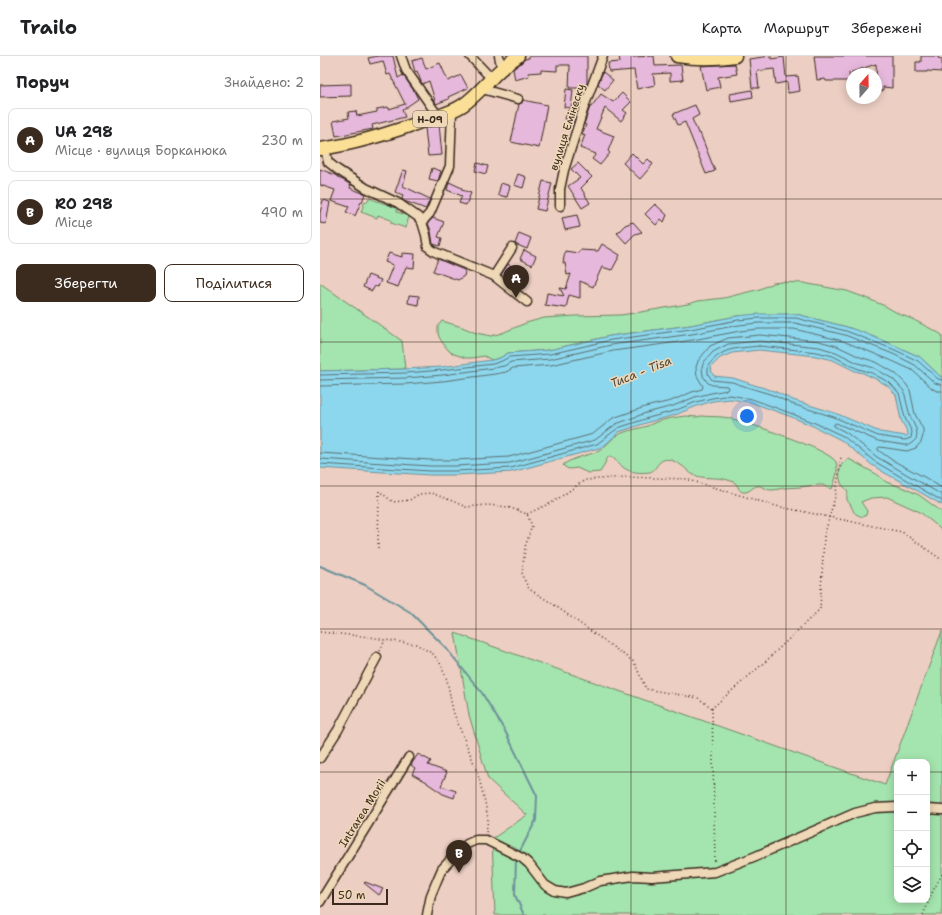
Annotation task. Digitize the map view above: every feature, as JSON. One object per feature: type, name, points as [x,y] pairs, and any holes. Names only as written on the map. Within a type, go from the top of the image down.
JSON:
[{"type":"main road","name":"Н-09","points":[[322,149],[339,147],[402,129],[452,111],[472,98],[491,78],[518,56]]},
{"type":"main road","points":[[677,56],[691,59],[735,56]]},
{"type":"street","points":[[401,56],[406,70],[438,116]]},
{"type":"street","points":[[470,56],[491,78]]},
{"type":"street","points":[[499,56],[502,68]]},
{"type":"street","name":"вулиця Емінеску","points":[[560,206],[560,189],[564,170],[584,107],[603,56]]},
{"type":"street","points":[[482,88],[518,99]]},
{"type":"street","points":[[422,222],[430,213],[450,166],[452,111]]},
{"type":"street","points":[[322,149],[328,162],[338,170],[366,188],[398,203],[418,217],[422,222],[428,247],[435,252],[494,276],[527,302]]},
{"type":"street","points":[[494,276],[512,248]]},
{"type":"street","points":[[320,758],[338,730],[377,657]]},
{"type":"street","name":"Intrarea Morii","points":[[320,902],[409,757]]},
{"type":"street","points":[[427,915],[431,895],[442,869],[467,844],[476,840],[486,840],[518,855],[529,864],[545,885],[555,891],[566,893],[584,888],[600,881],[633,876],[652,877],[715,872],[855,813],[875,808],[894,807]]},
{"type":"street","points":[[930,809],[942,810]]},
{"type":"path","points":[[712,708],[766,661],[820,609],[824,536],[836,493],[841,457]]},
{"type":"path","points":[[378,548],[379,491],[393,502],[410,500],[420,494],[431,493],[466,507],[487,505],[508,507],[527,514],[553,502],[586,480],[626,477],[686,479],[776,506],[902,532],[942,560]]},
{"type":"path","points":[[527,514],[532,526],[526,547],[522,575],[530,589],[634,662],[646,689],[698,698],[712,708]]},
{"type":"path","points":[[320,632],[370,637],[416,644],[433,654],[440,663],[447,680],[453,712],[478,771],[488,819],[486,840]]},
{"type":"path","points":[[377,657],[385,640]]},
{"type":"path","points":[[712,708],[715,872]]},
{"type":"path","points":[[923,915],[942,874]]},
{"type":"green space","points":[[369,198],[397,208],[397,212],[409,216],[406,228],[391,223],[391,220],[378,215],[377,218],[361,212],[365,201],[367,202]]},
{"type":"green space","points":[[320,283],[402,341],[405,369],[320,371]]},
{"type":"green space","points":[[773,283],[803,283],[847,291],[885,306],[939,333],[942,335],[942,378],[920,357],[896,346],[847,327],[796,314],[737,316],[691,325],[610,336],[549,350],[508,353],[500,358],[492,360],[484,356],[466,358],[454,354],[449,351],[442,342],[438,332],[438,326],[442,321],[476,333],[491,336],[544,318],[635,313],[698,301],[724,298],[760,289]]},
{"type":"green space","points":[[686,416],[729,418],[804,443],[819,450],[836,462],[837,465],[837,472],[832,489],[822,485],[783,488],[776,490],[759,486],[747,492],[743,492],[740,491],[733,482],[724,479],[702,477],[691,474],[678,463],[666,459],[660,462],[654,470],[646,472],[636,472],[626,469],[615,459],[609,456],[600,472],[588,473],[577,468],[569,469],[563,465],[574,459],[597,452],[621,433],[647,426],[655,422]]},
{"type":"green space","points":[[849,459],[878,475],[886,482],[919,495],[942,512],[942,531],[920,512],[887,497],[871,498],[861,502],[867,511],[866,515],[863,517],[855,514],[850,503],[847,501],[848,491],[841,484],[840,480],[841,466]]},
{"type":"green space","points":[[942,631],[942,915],[495,915],[492,839],[527,815],[488,779],[469,715],[455,633],[885,785],[894,761],[894,903],[930,903],[930,759],[895,759]]},
{"type":"water","name":"Тиса - Tisa","points":[[758,314],[796,314],[862,332],[920,357],[942,378],[942,505],[872,465],[841,440],[813,426],[750,402],[730,399],[713,401],[675,415],[619,432],[605,445],[599,448],[512,472],[430,475],[320,468],[320,371],[441,367],[492,360],[500,358],[508,353],[549,350],[610,336],[691,325],[737,316]],"holes":[[[759,350],[816,356],[833,360],[888,386],[896,395],[901,420],[908,435],[906,436],[880,432],[835,413],[793,400],[774,391],[733,378],[714,376],[711,367],[720,358],[732,353]]]},
{"type":"building","points":[[393,56],[398,78],[403,75],[418,99],[402,110],[405,117],[372,125],[373,129],[336,136],[333,121],[349,118],[348,112],[356,111],[357,116],[377,112],[377,109],[388,107],[389,109],[405,104],[390,74],[387,75],[383,61],[370,64],[368,58]]},
{"type":"building","points":[[529,56],[587,56],[587,83],[585,88],[569,88],[570,65],[557,65],[557,71],[541,70],[541,72],[528,73],[529,76],[515,80],[513,69],[525,59],[529,58]]},
{"type":"building","points":[[619,56],[654,56],[655,66],[681,65],[683,80],[670,81],[670,73],[653,74],[655,85],[637,89],[634,70],[609,72],[608,63],[620,62]]},
{"type":"building","points":[[771,56],[771,59],[784,57],[786,77],[798,76],[800,91],[788,93],[787,82],[776,84],[774,69],[757,71],[759,88],[752,88],[749,59]]},
{"type":"building","points":[[814,56],[892,56],[892,88],[883,87],[883,91],[882,68],[876,68],[876,64],[864,68],[846,68],[846,81],[826,81],[825,79],[817,80]]},
{"type":"building","points":[[921,56],[938,56],[938,58],[942,59],[942,72],[916,72],[916,62],[921,62]]},
{"type":"building","points":[[422,58],[426,69],[440,63],[448,81],[461,75],[468,88],[448,97],[449,99],[436,104],[429,81],[422,84],[417,71],[415,72],[412,61]]},
{"type":"building","points":[[735,64],[737,74],[718,77],[720,87],[706,90],[701,66]]},
{"type":"building","points":[[603,72],[613,80],[605,90],[598,84]]},
{"type":"building","points":[[351,84],[351,96],[320,97],[320,85]]},
{"type":"building","points":[[566,89],[573,90],[571,108],[564,107]]},
{"type":"building","points":[[752,90],[753,97],[731,101],[730,94]]},
{"type":"building","points":[[622,93],[631,102],[623,110],[627,113],[621,121],[605,108],[596,129],[614,136],[608,151],[610,153],[600,165],[592,159],[596,154],[580,148],[585,135],[582,134],[586,125],[584,124],[590,107],[601,94],[613,102]]},
{"type":"building","points":[[523,100],[547,105],[539,148],[511,142],[519,104],[522,103]]},
{"type":"building","points":[[695,105],[699,115],[692,119],[698,133],[700,133],[715,171],[706,174],[685,122],[678,125],[673,114]]},
{"type":"building","points":[[568,110],[577,112],[574,122],[565,119]]},
{"type":"building","points":[[439,124],[442,155],[428,156],[425,128]]},
{"type":"building","points":[[632,153],[643,164],[648,159],[653,164],[640,179],[623,163]]},
{"type":"building","points":[[477,163],[488,166],[486,174],[475,171]]},
{"type":"building","points":[[578,163],[592,177],[581,188],[590,203],[582,208],[568,186],[580,178],[571,169]]},
{"type":"building","points":[[432,168],[441,171],[438,181],[429,179]]},
{"type":"building","points":[[320,169],[335,175],[351,185],[350,188],[365,194],[355,216],[346,212],[349,207],[331,201],[335,190],[320,185]]},
{"type":"building","points":[[403,170],[407,171],[403,186],[430,199],[426,209],[404,201],[402,199],[403,195],[395,192]]},
{"type":"building","points":[[518,174],[526,177],[523,188],[514,185]]},
{"type":"building","points":[[543,181],[552,183],[545,211],[536,209]]},
{"type":"building","points":[[449,182],[462,188],[462,190],[471,193],[466,205],[459,203],[462,196],[447,190]]},
{"type":"building","points":[[501,183],[510,186],[507,197],[498,195]]},
{"type":"building","points":[[323,200],[330,202],[326,224],[320,223],[320,213]]},
{"type":"building","points":[[655,204],[667,215],[664,222],[661,219],[656,225],[645,214]]},
{"type":"building","points":[[577,215],[580,227],[565,230],[562,218]]},
{"type":"building","points":[[433,218],[444,222],[438,237],[442,238],[440,246],[433,244],[428,223]]},
{"type":"building","points":[[633,222],[642,232],[635,234],[626,243],[617,233],[625,225]]},
{"type":"building","points":[[519,233],[531,238],[527,249],[515,244]]},
{"type":"building","points":[[602,244],[620,255],[612,270],[602,267],[593,287],[580,281],[580,298],[569,295],[566,308],[545,305],[547,293],[564,296],[560,288],[566,289],[571,274],[567,275],[565,263],[563,263],[565,251],[578,253],[580,250],[598,251]]},
{"type":"building","points":[[524,250],[536,256],[532,265],[520,259]]},
{"type":"building","points":[[389,253],[402,257],[402,253],[415,254],[414,268],[406,267],[398,287],[386,283],[393,265],[385,262]]},
{"type":"building","points":[[438,259],[464,270],[464,276],[458,280],[433,271]]},
{"type":"building","points":[[508,264],[517,270],[509,281],[501,275]]},
{"type":"building","points":[[368,275],[381,280],[378,287],[375,286],[372,291],[363,287]]},
{"type":"building","points":[[409,295],[419,296],[418,305],[408,303]]},
{"type":"building","points":[[418,754],[431,761],[428,765],[447,772],[441,786],[456,791],[454,798],[443,794],[427,782],[412,774],[415,768],[411,765]]},
{"type":"building","points":[[365,882],[383,889],[379,895],[364,883]]},
{"type":"waterway","points":[[320,566],[365,585],[410,612],[446,648],[482,693],[505,731],[537,796],[536,820],[518,855]]},
{"type":"waterway","points":[[516,858],[515,895],[524,915]]},
{"type":"place","name":"UA 298","points":[[516,298]]},
{"type":"place","name":"RO 298","points":[[459,873]]}]
